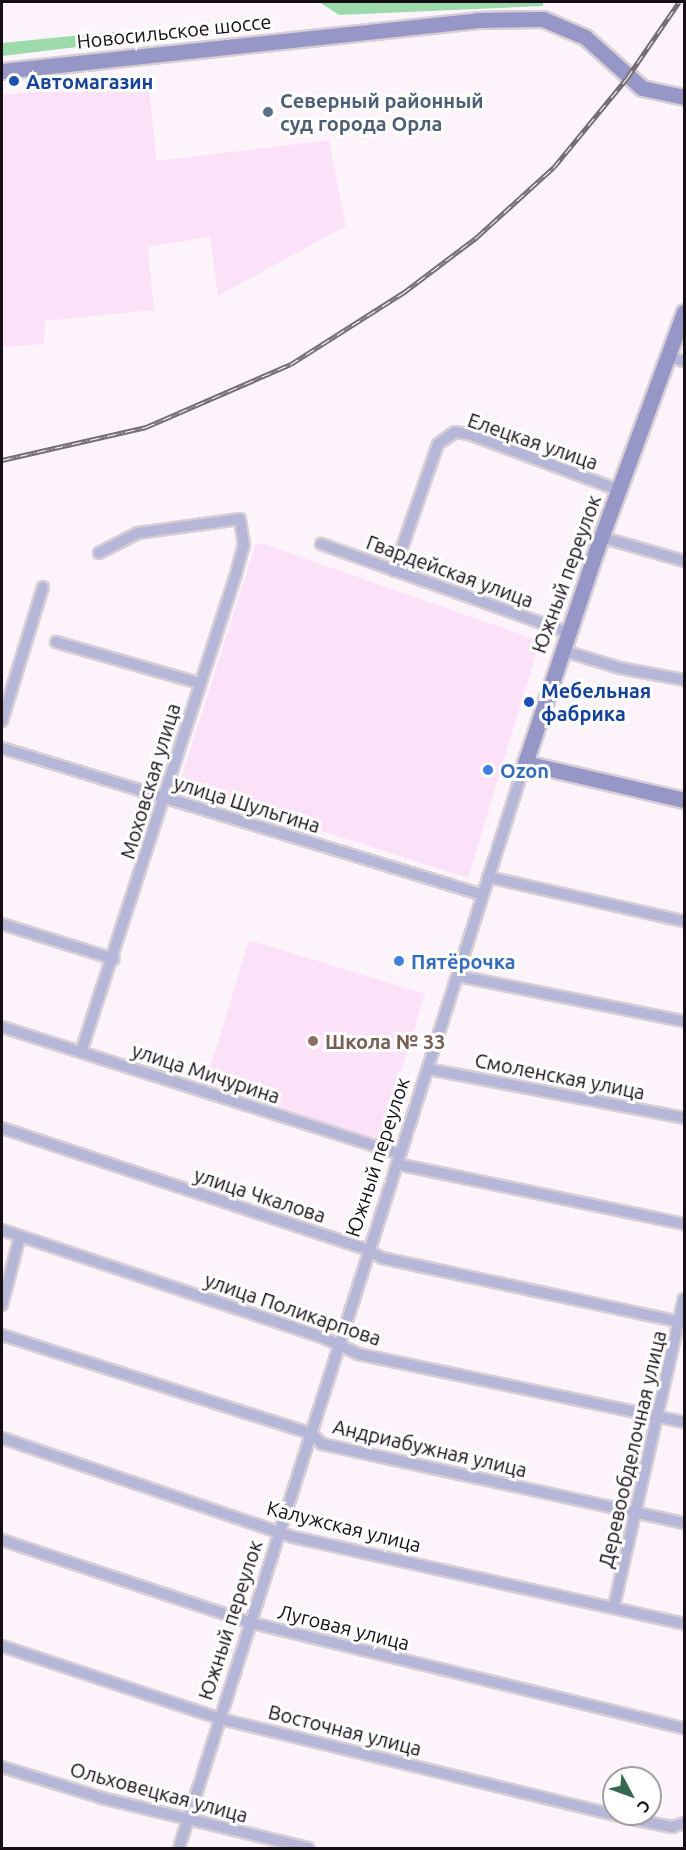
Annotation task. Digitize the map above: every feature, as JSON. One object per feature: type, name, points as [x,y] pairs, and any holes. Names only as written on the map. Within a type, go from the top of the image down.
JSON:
[{"type":"street","name":"Новосильское шоссе","points":[[2,71],[478,20],[543,19],[585,37],[642,88],[684,97]]},
{"type":"street","name":"Южный переулок","points":[[179,1848],[561,650],[684,312]]},
{"type":"street","points":[[668,357],[684,361]]},
{"type":"street","name":"Елецкая улица","points":[[394,571],[438,444],[455,432],[469,434],[619,490]]},
{"type":"street","name":"Моховская улица","points":[[81,1052],[114,959],[244,545],[240,519],[138,533],[99,553]]},
{"type":"street","points":[[601,537],[684,561]]},
{"type":"street","name":"Гвардейская улица","points":[[321,543],[567,632]]},
{"type":"street","points":[[2,721],[43,587]]},
{"type":"street","points":[[56,642],[199,683]]},
{"type":"street","points":[[561,650],[620,668],[684,680]]},
{"type":"street","name":"улица Шульгина","points":[[2,748],[483,895]]},
{"type":"street","points":[[525,763],[684,800]]},
{"type":"street","points":[[488,877],[684,921]]},
{"type":"street","points":[[2,924],[114,959]]},
{"type":"street","points":[[458,976],[684,1021]]},
{"type":"street","name":"улица Мичурина","points":[[2,1027],[398,1159],[684,1224]]},
{"type":"street","name":"Смоленская улица","points":[[428,1069],[684,1118]]},
{"type":"street","name":"улица Чкалова","points":[[2,1128],[368,1250],[382,1258],[682,1323]]},
{"type":"street","name":"улица Поликарпова","points":[[2,1230],[339,1345],[358,1354],[684,1422]]},
{"type":"street","points":[[2,1305],[20,1236]]},
{"type":"street","name":"Деревообделочная улица","points":[[614,1606],[682,1323],[684,1299]]},
{"type":"street","name":"Андриабужная улица","points":[[2,1335],[312,1434],[322,1444],[684,1522]]},
{"type":"street","name":"Калужская улица","points":[[2,1438],[281,1533],[614,1606],[684,1624]]},
{"type":"street","name":"Луговая улица","points":[[2,1540],[252,1623],[684,1728]]},
{"type":"street","name":"Восточная улица","points":[[2,1646],[221,1719],[627,1818],[672,1827],[684,1823]]},
{"type":"street","name":"Ольховецкая улица","points":[[2,1767],[102,1798],[308,1848]]},
{"type":"shaded area","points":[[148,80],[157,161],[329,140],[346,226],[218,296],[210,237],[148,247],[154,310],[45,321],[44,344],[2,347],[2,95]]},
{"type":"shaded area","points":[[261,543],[540,641],[468,878],[179,785],[255,546]]},
{"type":"shaded area","name":"Школа № 33","points":[[249,940],[425,994],[380,1142],[204,1088]]},
{"type":"green space","points":[[319,2],[543,2],[543,6],[339,15]]},
{"type":"green space","points":[[112,32],[126,33],[128,45],[110,43],[2,56],[2,43]]},
{"type":"railway","points":[[2,460],[146,427],[291,364],[403,293],[477,237],[554,167],[627,78],[679,2]]},
{"type":"place","name":"Автомагазин","points":[[14,81]]},
{"type":"place","name":"Северный районный суд города Орла","points":[[268,112]]},
{"type":"place","name":"Мебельная фабрика","points":[[529,702]]},
{"type":"place","name":"Ozon","points":[[488,770]]},
{"type":"place","name":"Пятёрочка","points":[[399,961]]},
{"type":"place","name":"Школа № 33","points":[[313,1041]]}]
